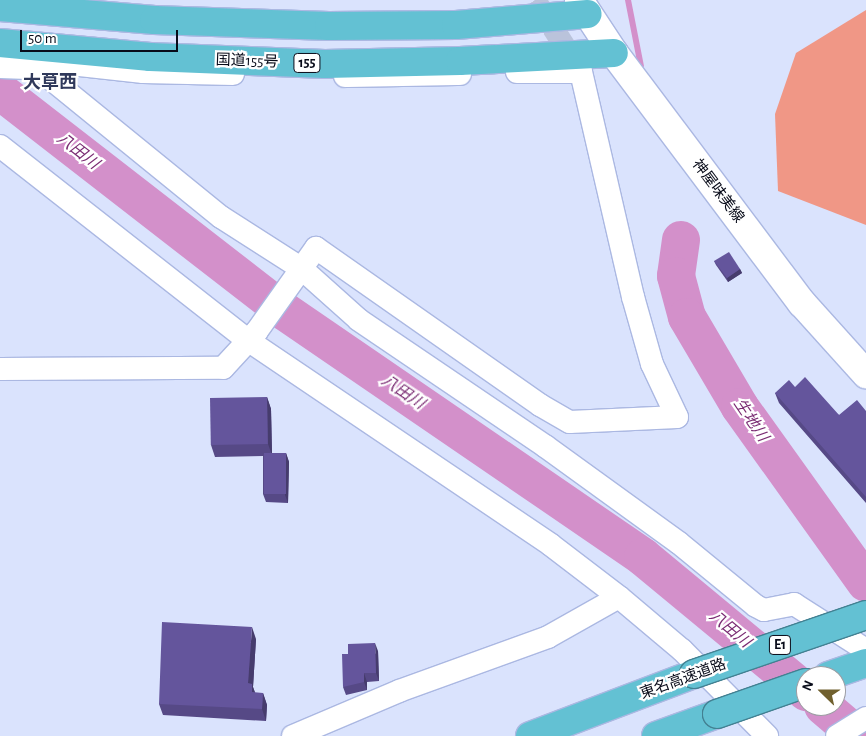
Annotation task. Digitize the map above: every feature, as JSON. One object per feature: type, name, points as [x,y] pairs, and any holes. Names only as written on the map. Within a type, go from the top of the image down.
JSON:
[{"type":"highway","points":[[0,8],[154,20],[330,26],[456,25],[583,7]]},
{"type":"highway","name":"国道155号","points":[[15,56],[150,57],[325,64],[460,61],[614,52]]},
{"type":"highway","name":"東名高速道路","points":[[530,736],[694,674],[866,615]]},
{"type":"highway","points":[[846,670],[866,663]]},
{"type":"highway","points":[[656,736],[796,686]]},
{"type":"main road","name":"神屋味美線","points":[[583,7],[614,52],[802,302],[866,374]]},
{"type":"street","points":[[0,369],[223,368],[253,336],[316,248],[540,405],[570,422],[677,417],[652,364],[636,307],[581,72],[562,70],[394,77],[143,72],[15,56]]},
{"type":"street","points":[[15,56],[221,217],[300,272],[359,320],[545,446],[679,543],[756,606],[764,610],[794,604],[866,650]]},
{"type":"street","points":[[0,146],[253,336],[551,545],[619,597],[682,650],[767,736]]},
{"type":"street","points":[[293,736],[400,691],[548,636],[619,597]]},
{"type":"street","points":[[837,736],[866,718]]},
{"type":"shaded area","points":[[866,10],[866,225],[778,191],[775,114],[796,53]]},
{"type":"building","points":[[729,252],[740,269],[727,278],[714,261]]},
{"type":"building","points":[[805,377],[839,415],[857,400],[866,411],[866,497],[775,393],[789,380],[795,387]]},
{"type":"building","points":[[267,397],[268,444],[211,445],[210,398]]},
{"type":"building","points":[[264,453],[286,453],[286,494],[264,494]]},
{"type":"building","points":[[162,622],[252,627],[248,683],[252,684],[252,692],[263,693],[262,709],[159,704]]},
{"type":"building","points":[[375,643],[376,673],[364,673],[364,682],[343,687],[342,654],[348,654],[348,644]]},
{"type":"waterway","name":"生地川","points":[[628,0],[641,66]]},
{"type":"waterway","name":"八田川","points":[[0,91],[284,311],[643,557],[796,684]]},
{"type":"waterway","name":"生地川","points":[[681,240],[676,276],[687,317],[740,407],[866,583]]},
{"type":"waterway","name":"八田川","points":[[835,716],[858,736]]},
{"type":"tunnel","points":[[535,0],[578,67]]},
{"type":"district","name":"大草西","points":[[50,83]]}]
